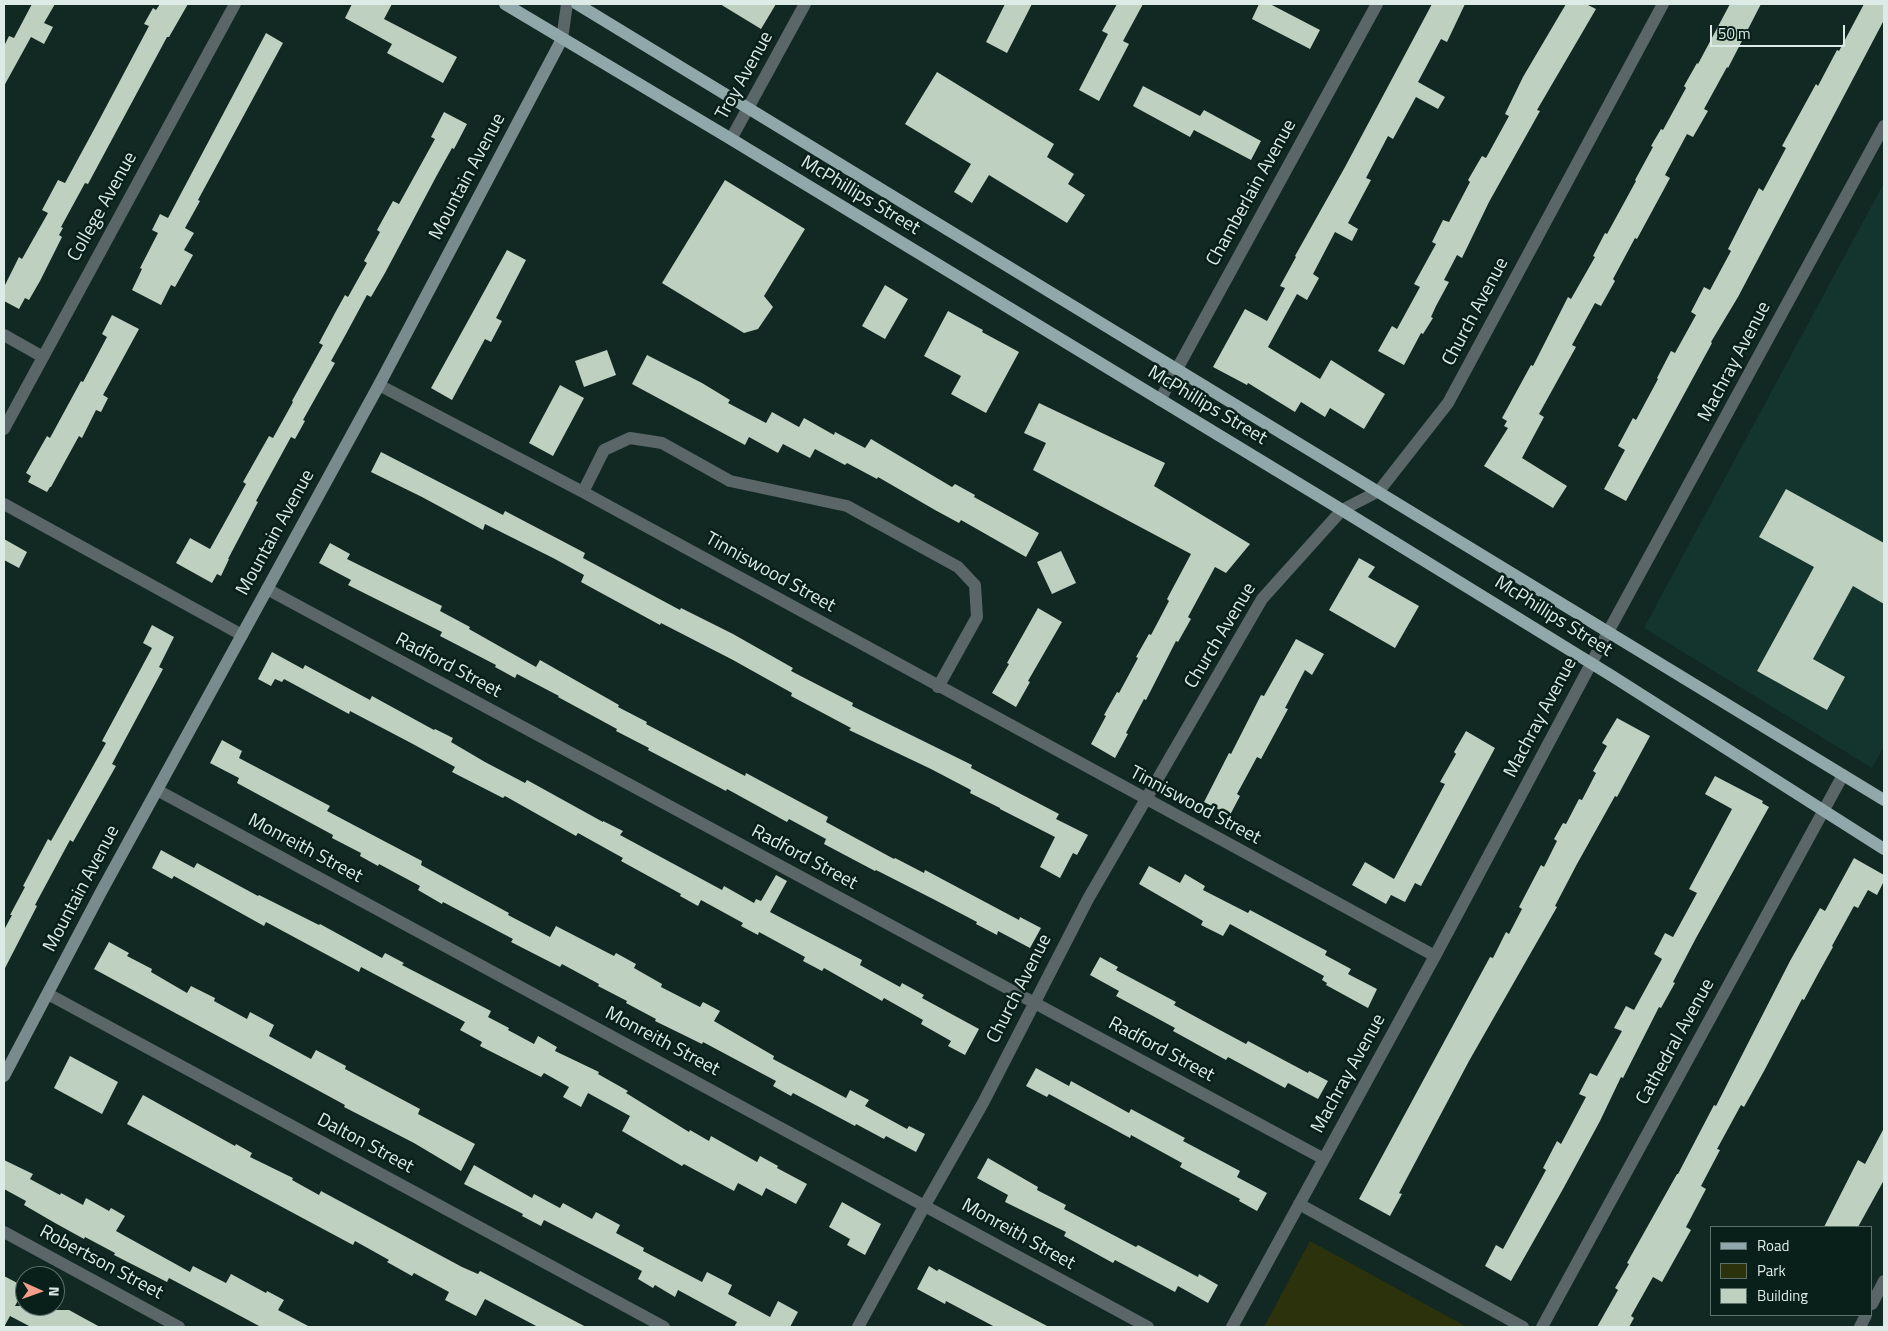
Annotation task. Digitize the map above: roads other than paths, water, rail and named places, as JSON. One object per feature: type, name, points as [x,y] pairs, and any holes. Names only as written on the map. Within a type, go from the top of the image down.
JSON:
[{"type":"main road","name":"McPhillips Street","points":[[505,4],[731,139],[1592,663],[1884,849]]},
{"type":"main road","name":"McPhillips Street","points":[[577,4],[1379,490],[1884,800]]},
{"type":"main road","name":"Mountain Avenue","points":[[4,1076],[157,790],[379,385],[562,39]]},
{"type":"street","name":"College Avenue","points":[[4,429],[235,4]]},
{"type":"street","name":"Mountain Avenue","points":[[562,39],[567,4]]},
{"type":"street","name":"Troy Avenue","points":[[731,139],[805,4]]},
{"type":"street","name":"Chamberlain Avenue","points":[[1160,400],[1377,4]]},
{"type":"street","name":"Church Avenue","points":[[858,1327],[983,1103],[1088,899],[1262,599],[1342,510],[1379,490],[1448,403],[1663,4]]},
{"type":"street","name":"Machray Avenue","points":[[1232,1327],[1884,126]]},
{"type":"street","points":[[4,336],[43,357]]},
{"type":"street","name":"Tinniswood Street","points":[[379,385],[583,492],[938,688],[1434,956]]},
{"type":"street","points":[[583,492],[604,450],[630,438],[662,444],[730,480],[847,506],[958,567],[975,585],[977,617],[938,688]]},
{"type":"street","points":[[4,504],[242,635]]},
{"type":"street","name":"Radford Street","points":[[268,590],[1324,1159]]},
{"type":"street","name":"Cathedral Avenue","points":[[1542,1327],[1842,775]]},
{"type":"street","name":"Monreith Street","points":[[157,790],[1148,1327]]},
{"type":"street","name":"Dalton Street","points":[[48,994],[664,1327]]},
{"type":"street","points":[[1299,1204],[1524,1327]]},
{"type":"street","name":"Robertson Street","points":[[4,1232],[180,1327]]},
{"type":"street","points":[[1873,1302],[1884,1281]]}]
